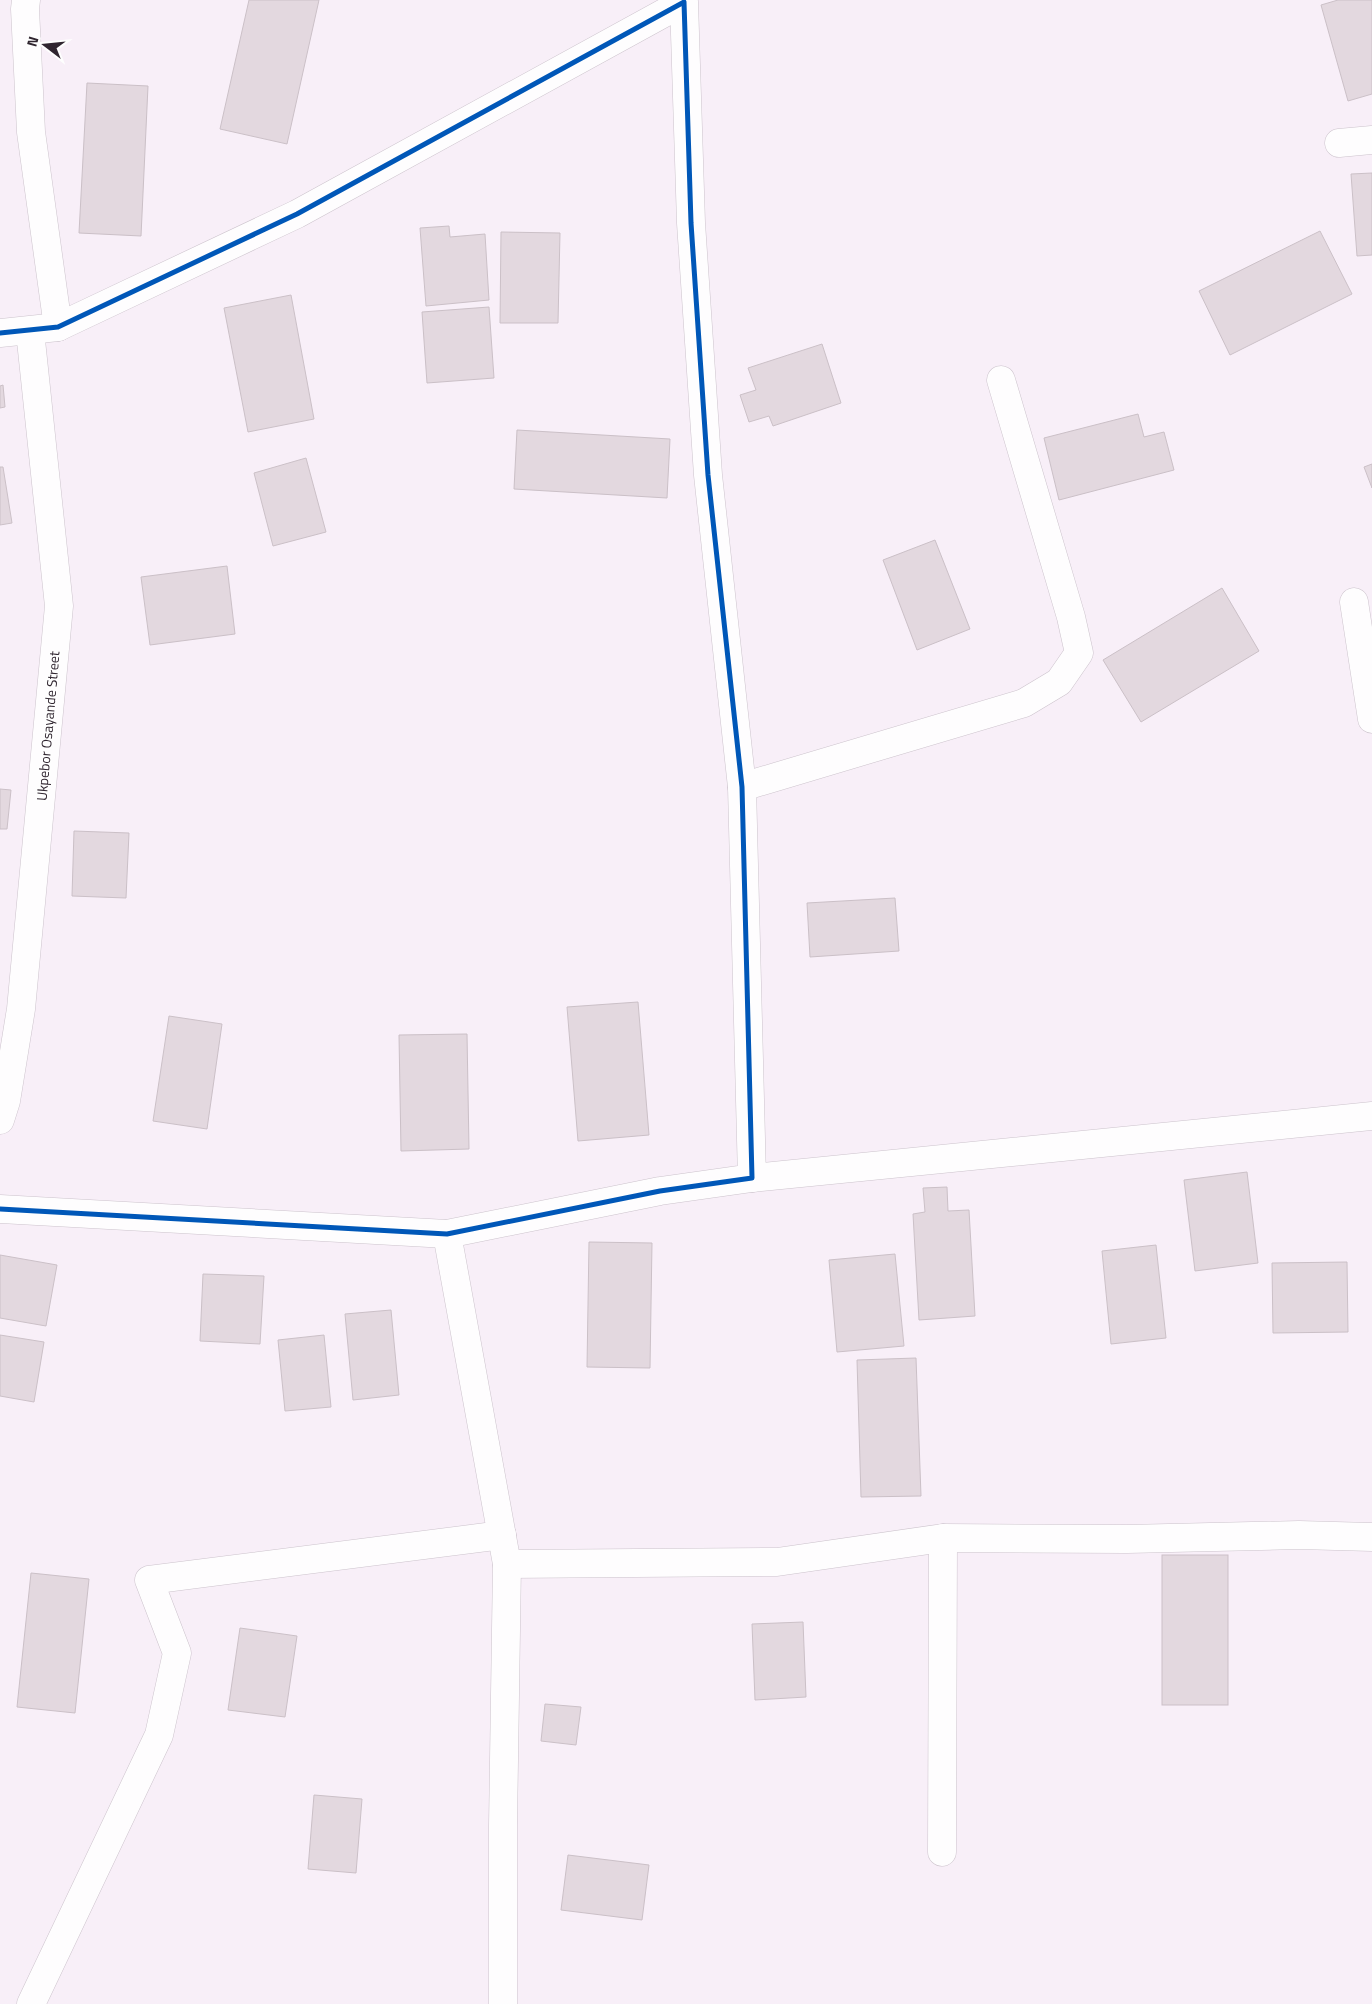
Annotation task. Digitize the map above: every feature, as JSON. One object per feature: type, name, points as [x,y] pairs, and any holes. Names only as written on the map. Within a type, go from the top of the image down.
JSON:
[{"type":"street","points":[[26,0],[31,132],[58,327]]},
{"type":"street","points":[[0,333],[58,327],[296,214],[686,1],[691,223],[708,475],[742,788],[752,1178]]},
{"type":"street","points":[[1339,143],[1372,140]]},
{"type":"street","name":"Ukpebor Osayande Street","points":[[0,1120],[6,1100],[22,1009],[59,606],[30,331]]},
{"type":"street","points":[[742,788],[1024,703],[1059,682],[1079,653],[1071,618],[1001,380]]},
{"type":"street","points":[[1354,602],[1372,719]]},
{"type":"street","points":[[0,1209],[447,1234],[660,1191],[752,1178],[1372,1116]]},
{"type":"street","points":[[447,1234],[507,1564],[503,1826],[503,2004]]},
{"type":"street","points":[[31,2004],[159,1735],[178,1653],[150,1580],[502,1535]]},
{"type":"street","points":[[507,1564],[778,1562],[943,1538],[1127,1539],[1299,1535],[1372,1537]]},
{"type":"street","points":[[942,1852],[943,1538]]},
{"type":"building","points":[[249,0],[319,0],[287,144],[220,129]]},
{"type":"building","points":[[1338,0],[1372,0],[1372,94],[1348,101],[1321,5]]},
{"type":"building","points":[[87,83],[148,86],[141,236],[79,233]]},
{"type":"building","points":[[1372,173],[1372,255],[1357,256],[1351,174]]},
{"type":"building","points":[[449,226],[450,237],[485,234],[489,300],[426,306],[420,228]]},
{"type":"building","points":[[1320,231],[1352,294],[1230,355],[1199,291]]},
{"type":"building","points":[[501,232],[560,233],[558,323],[500,323]]},
{"type":"building","points":[[291,295],[314,419],[248,432],[224,308]]},
{"type":"building","points":[[489,307],[494,378],[427,383],[422,312]]},
{"type":"building","points":[[822,344],[841,403],[773,426],[769,416],[749,422],[740,395],[756,390],[748,368]]},
{"type":"building","points":[[3,385],[5,407],[0,408],[0,386]]},
{"type":"building","points":[[1138,414],[1144,437],[1164,432],[1174,470],[1059,500],[1044,438]]},
{"type":"building","points":[[517,430],[670,439],[667,498],[514,489]]},
{"type":"building","points":[[306,458],[326,532],[273,546],[254,473]]},
{"type":"building","points":[[1372,464],[1372,488],[1364,467]]},
{"type":"building","points":[[0,467],[3,467],[12,523],[0,525]]},
{"type":"building","points":[[935,540],[970,629],[917,650],[883,560]]},
{"type":"building","points":[[227,566],[235,634],[150,645],[141,577]]},
{"type":"building","points":[[1222,588],[1259,651],[1141,722],[1103,660]]},
{"type":"building","points":[[0,789],[11,790],[7,829],[0,829]]},
{"type":"building","points":[[74,831],[129,833],[126,898],[72,896]]},
{"type":"building","points":[[895,898],[899,951],[810,957],[807,903]]},
{"type":"building","points":[[638,1002],[649,1135],[578,1141],[567,1007]]},
{"type":"building","points":[[169,1016],[222,1024],[207,1129],[153,1121]]},
{"type":"building","points":[[467,1034],[469,1149],[401,1151],[399,1035]]},
{"type":"building","points":[[1247,1172],[1258,1263],[1195,1271],[1184,1180]]},
{"type":"building","points":[[947,1187],[948,1211],[969,1210],[975,1316],[919,1320],[913,1214],[925,1212],[923,1188]]},
{"type":"building","points":[[589,1242],[652,1243],[650,1368],[587,1367]]},
{"type":"building","points":[[1156,1245],[1166,1338],[1111,1344],[1102,1251]]},
{"type":"building","points":[[895,1254],[904,1346],[837,1352],[829,1260]]},
{"type":"building","points":[[0,1255],[57,1265],[46,1326],[0,1318]]},
{"type":"building","points":[[1347,1262],[1348,1332],[1273,1333],[1272,1263]]},
{"type":"building","points":[[203,1274],[264,1276],[260,1344],[200,1341]]},
{"type":"building","points":[[391,1310],[399,1395],[353,1400],[345,1314]]},
{"type":"building","points":[[0,1335],[44,1342],[34,1402],[0,1396]]},
{"type":"building","points":[[324,1335],[331,1407],[285,1411],[278,1340]]},
{"type":"building","points":[[916,1358],[921,1496],[861,1497],[857,1360]]},
{"type":"building","points":[[1162,1555],[1228,1555],[1228,1705],[1162,1705]]},
{"type":"building","points":[[31,1573],[89,1579],[75,1713],[17,1707]]},
{"type":"building","points":[[803,1622],[806,1697],[755,1700],[752,1624]]},
{"type":"building","points":[[240,1628],[297,1636],[285,1717],[228,1710]]},
{"type":"building","points":[[545,1704],[581,1707],[576,1745],[541,1741]]},
{"type":"building","points":[[314,1795],[362,1799],[356,1873],[308,1869]]},
{"type":"building","points":[[568,1855],[649,1865],[642,1920],[561,1910]]},
{"type":"cycle path","points":[[0,333],[58,327],[297,214],[684,2],[691,223],[708,475],[742,787],[752,1178],[660,1191],[447,1234],[0,1209]]}]
